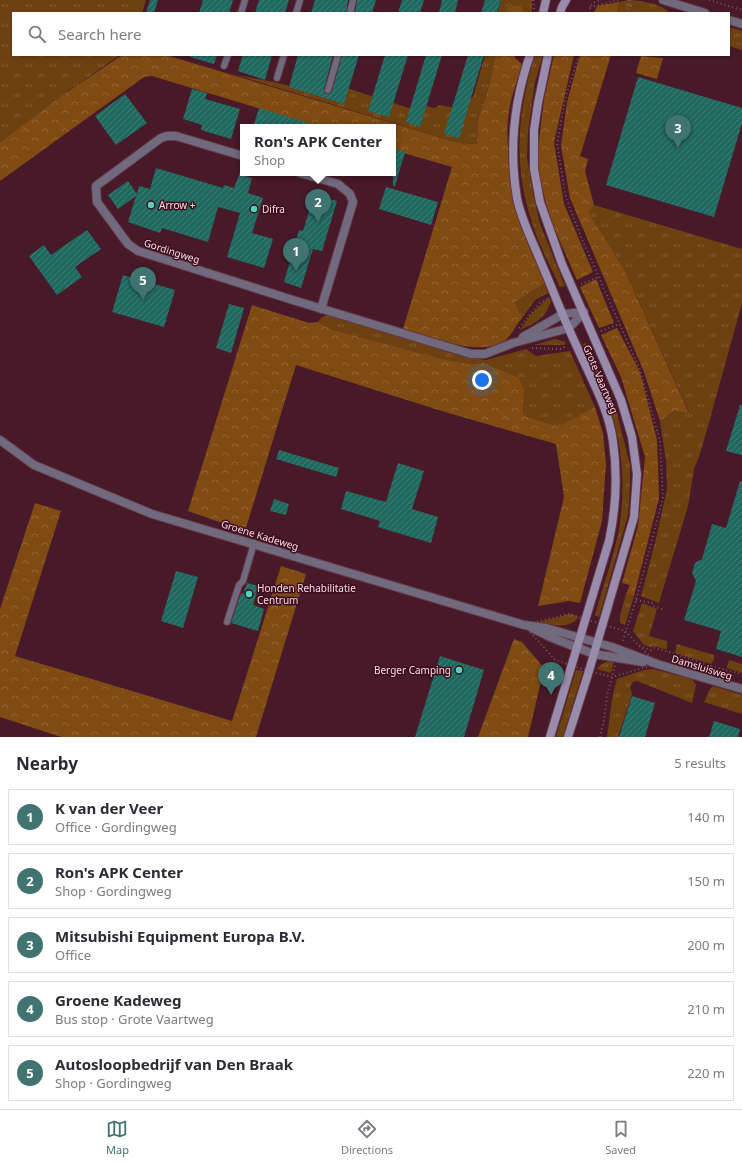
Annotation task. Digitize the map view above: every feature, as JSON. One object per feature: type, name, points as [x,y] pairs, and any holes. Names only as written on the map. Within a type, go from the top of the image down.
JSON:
[{"type":"main road","points":[[543,12],[546,0]]},
{"type":"main road","points":[[560,12],[566,0]]},
{"type":"main road","name":"Grote Vaartweg","points":[[530,56],[522,79],[515,113],[513,132],[514,174],[518,199],[526,226],[604,407],[613,441],[617,482],[614,514],[609,541],[550,737]]},
{"type":"main road","name":"Grote Vaartweg","points":[[548,56],[534,130],[534,168],[540,202],[562,264],[621,400],[632,437],[636,474],[634,517],[568,737]]},
{"type":"street","points":[[663,0],[702,12]]},
{"type":"street","points":[[730,20],[742,24]]},
{"type":"street","name":"Gordingweg","points":[[240,155],[176,136],[167,136],[161,138],[96,186],[97,202],[128,244],[138,251],[321,309],[471,354],[485,354],[513,343],[569,328]]},
{"type":"street","points":[[310,176],[338,184],[350,194],[353,202],[321,309]]},
{"type":"street","points":[[569,328],[584,312]]},
{"type":"street","name":"Gordingweg","points":[[513,343],[563,314],[584,312]]},
{"type":"street","name":"Groene Kadeweg","points":[[0,440],[34,466],[152,514],[524,624],[546,628],[597,642]]},
{"type":"street","name":"Groene Kadeweg","points":[[524,624],[576,648]]},
{"type":"street","name":"Damsluisweg","points":[[597,642],[656,664],[742,689]]},
{"type":"street","name":"Damsluisweg","points":[[576,648],[594,654],[656,664]]},
{"type":"lane","points":[[241,12],[245,0]]},
{"type":"lane","points":[[296,12],[300,0]]},
{"type":"lane","points":[[350,12],[354,0]]},
{"type":"lane","points":[[224,66],[228,56]]},
{"type":"lane","points":[[277,78],[284,56]]},
{"type":"lane","points":[[328,90],[338,56]]},
{"type":"lane","points":[[227,622],[239,586],[243,581],[254,543]]},
{"type":"path","points":[[533,0],[534,12]]},
{"type":"path","points":[[589,12],[590,7],[594,2],[602,0]]},
{"type":"path","points":[[590,7],[620,0]]},
{"type":"path","points":[[629,0],[627,10],[634,12]]},
{"type":"path","points":[[709,0],[742,10]]},
{"type":"path","points":[[730,41],[742,45]]},
{"type":"path","points":[[579,56],[565,99],[557,144],[566,198],[580,237],[640,370],[660,441],[663,498],[636,600],[620,650]]},
{"type":"path","points":[[636,600],[652,603],[653,606],[664,610]]},
{"type":"path","points":[[638,646],[651,650],[654,648],[669,652],[717,668],[742,674]]},
{"type":"path","points":[[600,737],[607,695],[618,658]]},
{"type":"green space","points":[[0,0],[146,0],[142,12],[12,12],[12,56],[119,56],[57,99],[0,142]]},
{"type":"green space","points":[[501,0],[532,0],[532,12],[522,12],[522,5],[508,6],[506,12],[498,12]]},
{"type":"green space","points":[[629,0],[645,2],[662,7],[668,12],[617,12],[619,2]]},
{"type":"green space","points":[[619,2],[617,12],[594,12],[597,6]]},
{"type":"green space","points":[[522,5],[522,12],[506,12],[508,6]]},
{"type":"green space","points":[[730,27],[742,31],[742,50],[730,46]]},
{"type":"green space","points":[[121,56],[169,56],[396,124],[310,124],[152,76],[144,77],[0,181],[0,142],[57,99]]},
{"type":"green space","points":[[485,56],[496,56],[486,97],[478,119],[477,144],[459,143],[236,75],[296,87],[330,99],[334,84],[412,109],[413,102],[434,108],[440,105],[455,108],[473,97]]},
{"type":"green space","points":[[496,56],[515,56],[515,58],[522,64],[511,99],[507,130],[511,184],[524,234],[545,283],[515,302],[522,318],[503,342],[492,346],[480,347],[453,344],[403,329],[452,167],[396,151],[396,124],[459,143],[477,144],[478,119],[486,97]]},
{"type":"green space","points":[[535,56],[543,56],[535,82],[528,132],[527,158],[540,224],[565,286],[560,287],[532,223],[522,180],[520,160],[521,118],[529,76]]},
{"type":"green space","points":[[554,56],[574,56],[554,142],[564,204],[593,272],[577,280],[551,221],[539,177],[539,141],[544,99]]},
{"type":"green space","points":[[580,56],[611,56],[580,156],[588,159],[585,171],[594,205],[589,213],[624,269],[689,413],[674,411],[660,421],[644,372],[570,198],[561,146],[567,102]]},
{"type":"green space","points":[[641,56],[663,58],[657,79],[636,73]]},
{"type":"green space","points":[[594,205],[742,249],[742,303],[700,454],[694,469],[688,506],[659,603],[641,596],[667,489],[666,461],[660,421],[674,411],[689,412],[624,269],[589,213]]},
{"type":"green space","points":[[596,279],[614,323],[599,328],[580,287]]},
{"type":"green space","points":[[545,283],[548,293],[535,300],[522,318],[515,302]]},
{"type":"green space","points":[[549,297],[551,301],[543,316],[536,322],[520,330],[531,314]]},
{"type":"green space","points":[[252,305],[309,323],[318,322],[330,329],[443,359],[469,364],[484,363],[519,379],[524,389],[523,413],[525,416],[558,427],[595,407],[603,433],[606,464],[602,521],[580,603],[569,601],[538,606],[564,497],[556,444],[445,412],[296,365],[245,531],[188,511]]},
{"type":"green space","points":[[327,315],[472,358],[486,360],[526,349],[536,356],[570,351],[595,407],[558,428],[525,416],[523,413],[524,389],[513,375],[484,363],[469,364],[443,359],[330,329],[318,322],[322,317]]},
{"type":"green space","points":[[617,328],[640,372],[657,440],[659,498],[634,596],[626,594],[630,585],[622,583],[638,526],[645,457],[621,377],[601,335]]},
{"type":"green space","points":[[555,339],[566,342],[564,345],[534,345]]},
{"type":"green space","points":[[586,343],[616,409],[630,465],[628,515],[599,617],[595,615],[615,548],[620,523],[622,507],[622,473],[621,456],[615,424],[604,393],[583,344]]},
{"type":"green space","points":[[35,503],[61,511],[15,656],[232,721],[281,566],[306,574],[256,737],[61,737],[0,717],[0,609]]},
{"type":"green space","points":[[626,594],[634,596],[625,625],[620,623],[620,615]]},
{"type":"green space","points":[[642,603],[657,609],[649,636],[667,641],[667,649],[644,645],[633,631]]},
{"type":"green space","points":[[571,614],[577,616],[578,618],[570,624],[554,625],[538,622]]},
{"type":"green space","points":[[514,639],[522,642],[544,668],[528,737],[478,737]]},
{"type":"green space","points":[[677,644],[714,655],[714,660],[711,664],[675,653]]},
{"type":"green space","points":[[674,656],[709,667],[700,670],[690,668]]},
{"type":"green space","points":[[612,660],[614,661],[611,673],[597,669],[601,664]]},
{"type":"green space","points":[[729,660],[742,664],[742,673],[727,668]]},
{"type":"green space","points":[[653,669],[692,679],[696,685],[692,703],[637,681],[633,682],[630,687],[632,694],[618,737],[607,737],[612,700],[617,679],[644,670]]},
{"type":"green space","points":[[576,670],[583,671],[563,737],[556,737]]},
{"type":"green space","points":[[713,686],[742,695],[742,714],[704,702]]},
{"type":"building","points":[[150,0],[158,0],[154,12],[146,12]]},
{"type":"building","points":[[203,0],[233,0],[229,12],[199,12]]},
{"type":"building","points":[[259,0],[289,0],[285,12],[255,12]]},
{"type":"building","points":[[315,0],[348,0],[346,12],[311,12]]},
{"type":"building","points":[[357,0],[376,0],[372,12],[355,12]]},
{"type":"building","points":[[402,0],[424,0],[420,12],[398,12]]},
{"type":"building","points":[[442,0],[458,0],[455,12],[439,12]]},
{"type":"building","points":[[485,0],[501,0],[497,12],[481,12]]},
{"type":"building","points":[[190,56],[217,56],[214,64]]},
{"type":"building","points":[[243,56],[272,56],[265,80],[238,71]]},
{"type":"building","points":[[298,56],[333,56],[324,89],[325,93],[329,94],[332,91],[342,56],[359,56],[344,104],[289,87]]},
{"type":"building","points":[[385,56],[408,56],[389,117],[368,111]]},
{"type":"building","points":[[426,56],[442,56],[420,127],[406,122]]},
{"type":"building","points":[[468,56],[484,56],[459,138],[444,134]]},
{"type":"building","points":[[638,77],[742,108],[742,123],[714,217],[606,185]]},
{"type":"building","points":[[192,89],[207,93],[205,99],[240,109],[231,139],[201,130],[202,125],[183,119]]},
{"type":"building","points":[[125,94],[147,123],[116,145],[95,116]]},
{"type":"building","points":[[259,108],[312,124],[254,124]]},
{"type":"building","points":[[396,149],[405,152],[395,186],[393,186],[393,176],[396,176]]},
{"type":"building","points":[[156,168],[223,188],[224,185],[234,188],[240,172],[240,176],[248,176],[252,178],[248,193],[263,198],[252,233],[273,239],[264,268],[227,257],[240,213],[218,207],[208,242],[162,228],[160,233],[128,222],[136,196],[118,209],[108,195],[128,181],[137,194],[139,186],[150,189]]},
{"type":"building","points":[[386,187],[438,202],[431,225],[379,209]]},
{"type":"building","points":[[314,195],[337,201],[322,251],[313,249],[301,288],[284,282],[299,230],[303,231]]},
{"type":"building","points":[[87,230],[101,249],[75,267],[82,277],[57,295],[29,256],[44,245],[51,255]]},
{"type":"building","points":[[123,275],[175,290],[164,327],[112,312]]},
{"type":"building","points":[[229,304],[244,308],[231,353],[216,348]]},
{"type":"building","points":[[740,405],[742,405],[742,455],[726,451]]},
{"type":"building","points":[[279,450],[339,468],[336,477],[276,459]]},
{"type":"building","points":[[398,463],[424,471],[412,509],[438,517],[431,543],[378,527],[380,521],[341,509],[346,491],[386,502]]},
{"type":"building","points":[[740,481],[742,482],[742,657],[716,649],[721,631],[684,620],[696,581],[692,573],[695,563],[702,559],[712,524],[726,528]]},
{"type":"building","points":[[274,499],[289,504],[286,515],[270,511]]},
{"type":"building","points":[[176,571],[198,577],[183,628],[161,621]]},
{"type":"building","points":[[247,583],[259,586],[253,605],[264,609],[258,631],[231,623],[241,593],[243,594]]},
{"type":"building","points":[[440,656],[484,670],[464,737],[415,737]]},
{"type":"building","points":[[632,696],[655,703],[645,737],[619,737]]},
{"type":"building","points":[[714,721],[740,729],[738,737],[709,737]]},
{"type":"place","name":"Mitsubishi Equipment Europa B.V.","points":[[678,148]]},
{"type":"place","name":"Arrow +","points":[[151,205]]},
{"type":"place","name":"Difra","points":[[254,209]]},
{"type":"place","name":"Ron's APK Center","points":[[318,222]]},
{"type":"place","name":"K van der Veer","points":[[296,271]]},
{"type":"place","name":"Autosloopbedrijf van Den Braak","points":[[143,300]]},
{"type":"place","name":"Honden Rehabilitatie Centrum","points":[[249,594]]},
{"type":"place","name":"Berger Camping","points":[[459,670]]},
{"type":"place","name":"Groene Kadeweg","points":[[551,695]]}]
